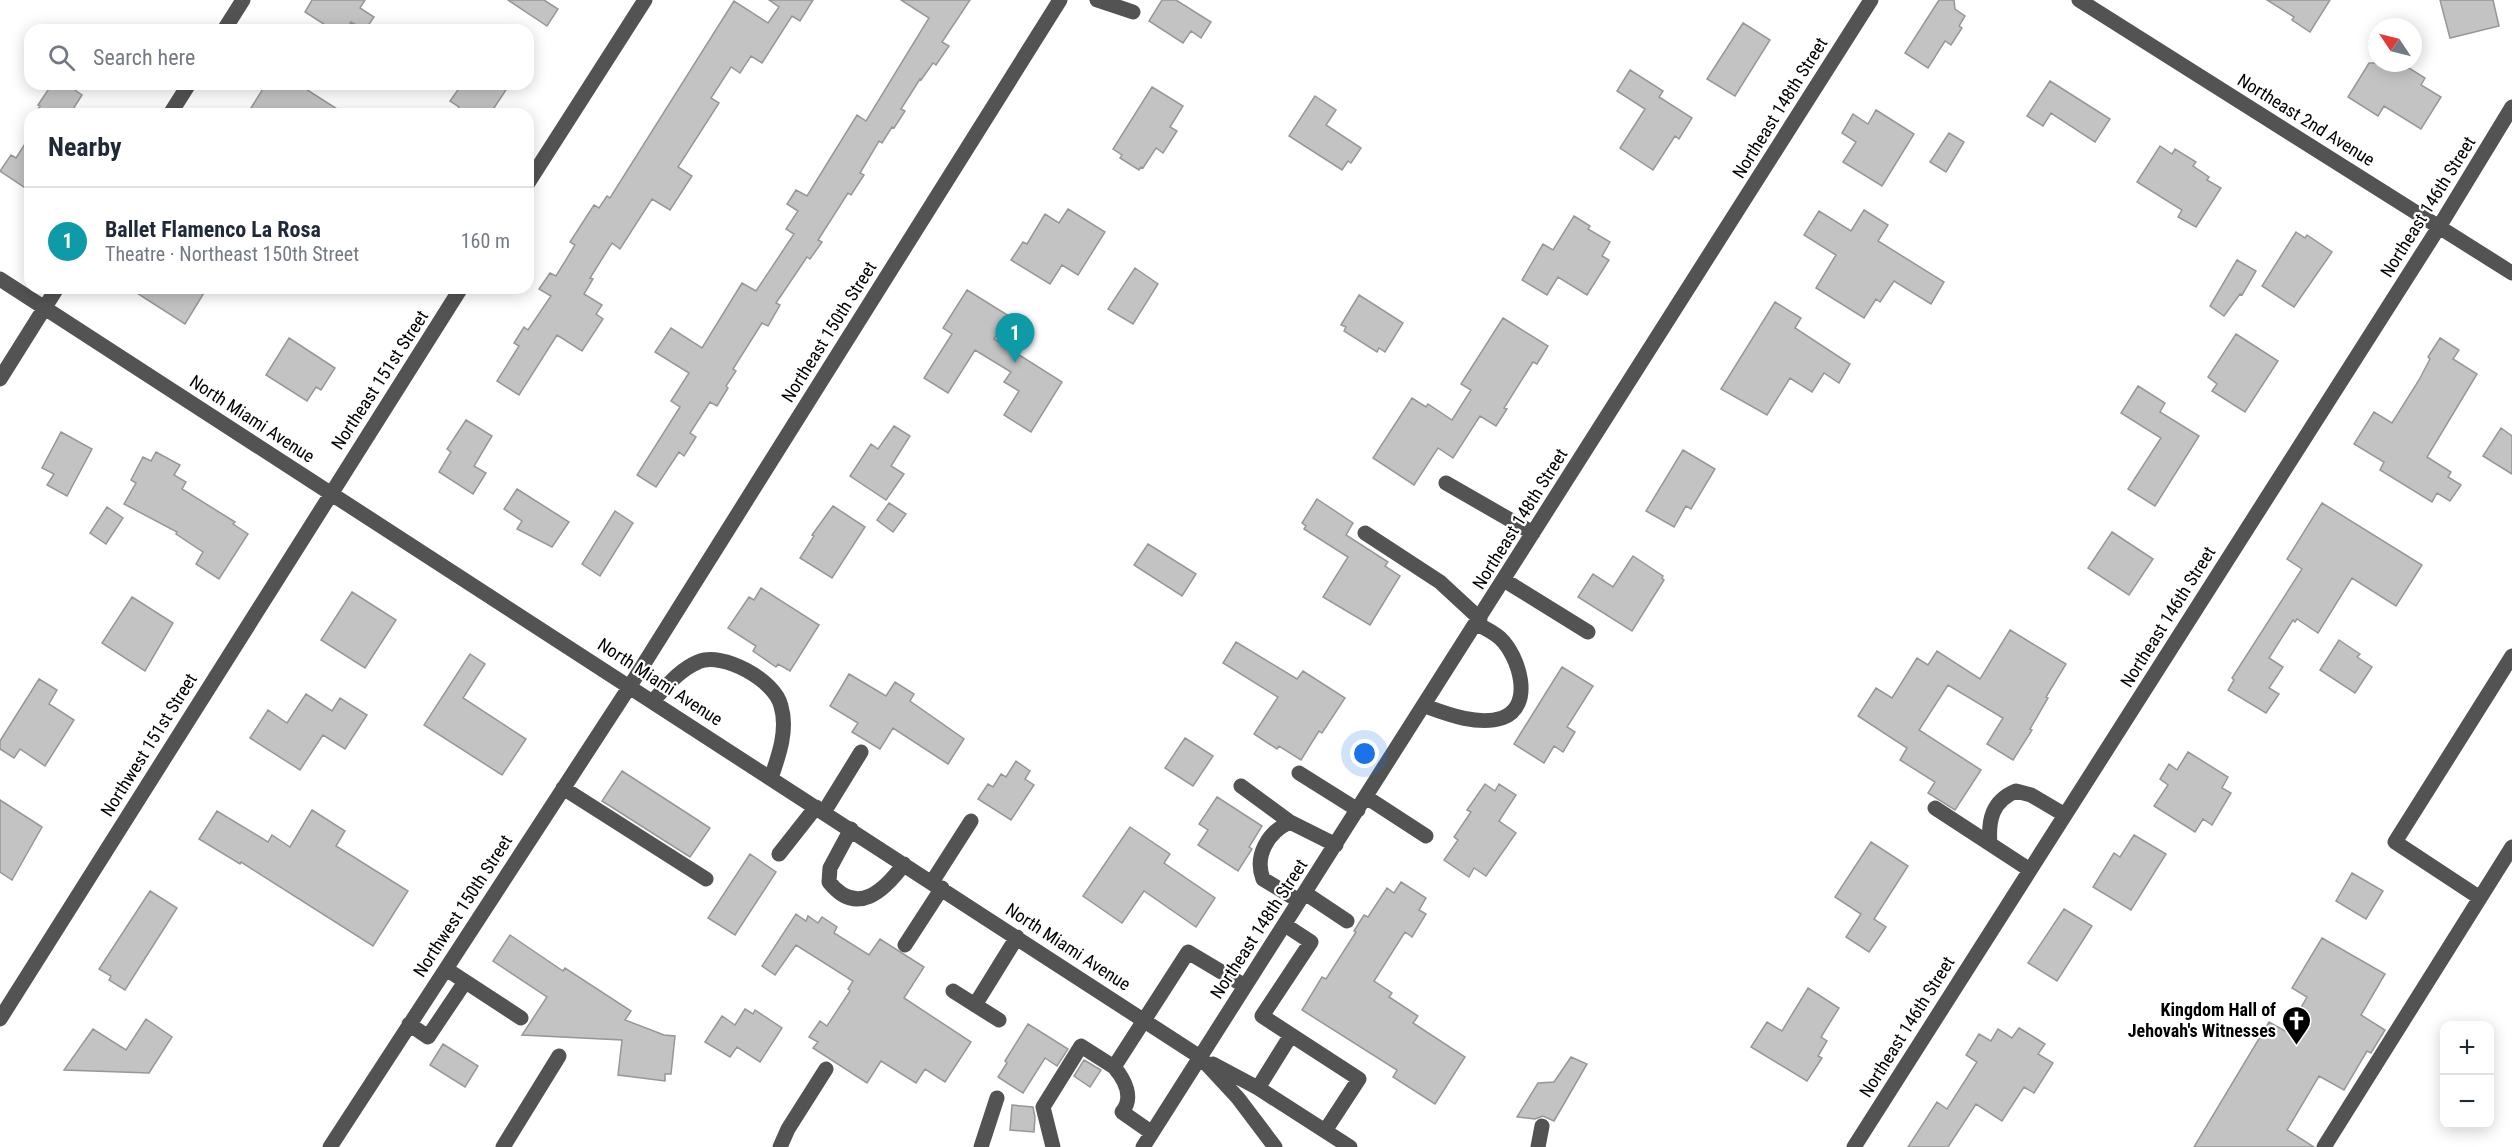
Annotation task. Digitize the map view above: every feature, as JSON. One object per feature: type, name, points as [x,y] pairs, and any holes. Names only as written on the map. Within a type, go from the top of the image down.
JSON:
[{"type":"street","points":[[228,24],[243,0]]},
{"type":"street","points":[[534,174],[645,0]]},
{"type":"street","name":"Northeast 150th Street","points":[[630,686],[1060,0]]},
{"type":"street","points":[[1097,0],[1133,12]]},
{"type":"street","name":"Northeast 148th Street","points":[[1143,1147],[1871,0]]},
{"type":"street","name":"Northeast 2nd Avenue","points":[[2079,0],[2512,273]]},
{"type":"street","points":[[174,108],[185,90]]},
{"type":"street","name":"Northeast 146th Street","points":[[1854,1147],[2439,227],[2512,107]]},
{"type":"street","name":"North Miami Avenue","points":[[0,279],[1200,1057],[1238,1098],[1275,1147]]},
{"type":"street","points":[[0,379],[53,294]]},
{"type":"street","name":"Northeast 151st Street","points":[[331,493],[457,294]]},
{"type":"street","points":[[1446,483],[1533,533]]},
{"type":"street","name":"Northwest 151st Street","points":[[0,1019],[331,493]]},
{"type":"street","points":[[1365,532],[1440,582],[1478,621],[1501,639],[1513,654],[1522,684],[1519,700],[1512,711],[1504,717],[1489,721],[1445,713],[1425,706]]},
{"type":"street","points":[[1504,580],[1588,632]]},
{"type":"street","points":[[2480,897],[2396,842],[2512,656]]},
{"type":"street","points":[[653,701],[675,676],[700,661],[717,660],[758,676],[773,690],[781,705],[783,742],[771,778]]},
{"type":"street","name":"Northwest 150th Street","points":[[330,1147],[630,686]]},
{"type":"street","points":[[779,854],[820,809],[861,752]]},
{"type":"street","points":[[1299,773],[1358,810]]},
{"type":"street","points":[[1241,786],[1290,822],[1336,845]]},
{"type":"street","points":[[563,788],[706,879]]},
{"type":"street","points":[[1990,844],[1991,814],[2003,798],[2016,791],[2031,795],[2065,815]]},
{"type":"street","points":[[1366,797],[1426,836]]},
{"type":"street","points":[[1935,808],[2030,870]]},
{"type":"street","points":[[905,945],[970,821]]},
{"type":"street","points":[[1290,822],[1274,833],[1263,848],[1258,861],[1263,879],[1347,921]]},
{"type":"street","points":[[851,829],[830,868],[829,882],[843,897],[864,899],[880,892],[893,880],[904,864]]},
{"type":"street","points":[[2324,1147],[2512,847]]},
{"type":"street","points":[[1285,925],[1311,942],[1262,1016],[1359,1079],[1325,1131]]},
{"type":"street","points":[[975,1005],[1017,938]]},
{"type":"street","points":[[1114,1067],[1188,952],[1245,987]]},
{"type":"street","points":[[446,969],[521,1018]]},
{"type":"street","points":[[410,1024],[428,1037],[465,982]]},
{"type":"street","points":[[953,991],[999,1020]]},
{"type":"street","points":[[1258,1088],[1291,1035]]},
{"type":"street","points":[[1053,1147],[1043,1107],[1081,1046],[1114,1067],[1125,1081],[1128,1101],[1122,1112],[1152,1133]]},
{"type":"street","points":[[502,1147],[559,1056]]},
{"type":"street","points":[[1200,1057],[1258,1088],[1350,1147]]},
{"type":"street","points":[[780,1147],[789,1128],[826,1069]]},
{"type":"street","points":[[981,1147],[997,1098]]},
{"type":"street","points":[[1538,1147],[1542,1126]]},
{"type":"building","points":[[312,0],[365,0],[360,8],[374,17],[369,24],[351,22],[350,24],[324,24],[305,12]]},
{"type":"building","points":[[508,0],[544,0],[558,9],[547,26]]},
{"type":"building","points":[[769,0],[813,0],[800,21],[792,16],[762,63],[751,56],[740,73],[731,67],[711,98],[719,103],[678,167],[692,176],[670,210],[652,199],[620,249],[612,243],[590,278],[593,279],[584,294],[602,305],[596,314],[603,319],[582,351],[557,335],[519,395],[497,381],[519,346],[514,343],[524,327],[528,330],[551,296],[539,289],[550,273],[556,276],[575,245],[570,242],[594,205],[599,208],[607,196],[610,198],[734,1],[768,23],[779,7]]},
{"type":"building","points":[[901,0],[970,0],[942,42],[949,46],[936,65],[933,63],[920,79],[901,109],[905,111],[894,128],[892,127],[882,143],[879,141],[860,173],[864,175],[851,195],[848,193],[818,240],[822,242],[810,259],[807,257],[776,303],[780,305],[768,326],[762,323],[733,369],[736,371],[717,406],[710,402],[690,433],[696,437],[684,456],[679,452],[656,487],[637,475],[680,407],[671,401],[689,373],[655,352],[671,328],[702,348],[742,283],[756,291],[794,234],[786,229],[798,211],[787,204],[796,190],[807,196],[857,115],[866,121],[929,18]]},
{"type":"building","points":[[1162,0],[1176,0],[1211,22],[1201,38],[1191,31],[1183,43],[1149,21]]},
{"type":"building","points":[[1939,0],[1954,0],[1955,9],[1965,16],[1959,26],[1962,28],[1951,45],[1945,41],[1928,68],[1905,53]]},
{"type":"building","points":[[2267,0],[2330,0],[2310,32],[2292,20],[2294,17]]},
{"type":"building","points":[[2440,0],[2493,0],[2499,26],[2450,38]]},
{"type":"building","points":[[1743,23],[1770,40],[1735,96],[1707,79]]},
{"type":"building","points":[[2368,65],[2368,72],[2415,72],[2425,78],[2421,85],[2441,97],[2421,129],[2384,106],[2378,116],[2348,97]]},
{"type":"building","points":[[1630,70],[1663,91],[1659,97],[1692,118],[1679,139],[1675,136],[1653,170],[1620,148],[1645,109],[1617,91]]},
{"type":"building","points":[[2050,81],[2110,119],[2095,142],[2051,113],[2043,126],[2027,116]]},
{"type":"building","points":[[1152,87],[1183,106],[1170,127],[1177,131],[1163,153],[1156,148],[1143,168],[1139,170],[1120,158],[1122,155],[1113,149]]},
{"type":"building","points":[[48,90],[75,90],[82,95],[74,108],[39,108],[38,105]]},
{"type":"building","points":[[262,90],[307,90],[336,108],[251,108]]},
{"type":"building","points":[[458,90],[506,90],[494,108],[458,108],[450,101]]},
{"type":"building","points":[[1315,96],[1336,110],[1326,125],[1361,148],[1351,163],[1348,161],[1342,170],[1289,136]]},
{"type":"building","points":[[1876,110],[1914,134],[1882,186],[1843,162],[1856,142],[1842,133],[1853,114],[1868,124]]},
{"type":"building","points":[[1949,133],[1964,142],[1946,172],[1930,162]]},
{"type":"building","points":[[24,145],[24,187],[0,171],[11,155],[16,158]]},
{"type":"building","points":[[2160,146],[2172,154],[2175,149],[2196,162],[2193,166],[2209,177],[2207,180],[2221,188],[2196,227],[2178,217],[2182,210],[2137,182]]},
{"type":"building","points":[[1068,209],[1105,232],[1078,275],[1062,265],[1050,284],[1011,260],[1023,242],[1027,244],[1045,214],[1059,223]]},
{"type":"building","points":[[1864,210],[1888,225],[1878,241],[1944,282],[1931,304],[1894,281],[1880,302],[1876,299],[1864,318],[1816,288],[1836,255],[1804,235],[1819,211],[1851,231]]},
{"type":"building","points":[[1574,216],[1590,226],[1588,229],[1610,242],[1602,256],[1609,260],[1587,295],[1558,277],[1547,295],[1522,280],[1543,244],[1553,250]]},
{"type":"building","points":[[2296,232],[2305,238],[2307,235],[2332,252],[2294,307],[2262,286]]},
{"type":"building","points":[[2237,260],[2256,271],[2242,295],[2240,294],[2224,316],[2210,306]]},
{"type":"building","points":[[1135,268],[1158,284],[1133,324],[1108,309]]},
{"type":"building","points":[[967,290],[1009,316],[994,339],[1062,382],[1031,432],[1004,415],[1019,391],[1004,382],[1011,372],[975,350],[948,393],[924,378],[952,334],[943,328]]},
{"type":"building","points":[[138,294],[203,294],[185,324]]},
{"type":"building","points":[[1359,295],[1403,323],[1385,352],[1379,348],[1377,352],[1344,331],[1346,327],[1341,325]]},
{"type":"building","points":[[1775,302],[1801,318],[1795,328],[1850,364],[1839,383],[1824,373],[1812,392],[1790,378],[1767,415],[1721,389]]},
{"type":"building","points":[[1503,318],[1548,346],[1537,364],[1533,362],[1504,408],[1507,409],[1496,426],[1480,416],[1453,458],[1438,448],[1414,485],[1373,458],[1412,398],[1426,407],[1428,404],[1452,420],[1471,390],[1461,384]]},
{"type":"building","points":[[2236,334],[2278,361],[2245,412],[2212,391],[2217,384],[2208,377]]},
{"type":"building","points":[[289,338],[335,368],[321,390],[316,387],[307,401],[266,375]]},
{"type":"building","points":[[2440,338],[2459,350],[2453,359],[2477,374],[2427,457],[2451,472],[2448,477],[2461,485],[2450,501],[2437,493],[2432,502],[2380,470],[2384,462],[2354,444],[2374,412],[2392,423],[2419,380],[2430,359],[2428,357]]},
{"type":"building","points":[[2138,386],[2165,403],[2160,412],[2199,436],[2155,506],[2128,489],[2161,438],[2121,413]]},
{"type":"building","points":[[466,420],[492,436],[474,466],[486,473],[473,494],[439,472],[451,452],[447,449]]},
{"type":"building","points":[[894,426],[910,436],[891,466],[904,474],[886,500],[850,476],[871,444],[878,449]]},
{"type":"building","points":[[2501,428],[2512,436],[2512,474],[2483,456]]},
{"type":"building","points":[[61,432],[92,449],[67,496],[47,485],[54,474],[42,468]]},
{"type":"building","points":[[1683,450],[1715,469],[1691,509],[1686,506],[1674,527],[1646,511]]},
{"type":"building","points":[[156,452],[180,465],[174,475],[186,482],[182,489],[235,522],[233,524],[248,534],[219,579],[196,564],[203,552],[176,534],[177,532],[124,504],[136,483],[131,480],[143,457],[151,461]]},
{"type":"building","points":[[517,489],[569,522],[552,547],[517,529],[522,521],[504,509]]},
{"type":"building","points":[[1317,499],[1353,523],[1346,535],[1388,562],[1385,566],[1400,576],[1370,625],[1323,597],[1348,557],[1304,529],[1306,526],[1302,523]]},
{"type":"building","points":[[889,503],[906,514],[893,532],[877,520]]},
{"type":"building","points":[[2322,503],[2422,565],[2396,606],[2352,578],[2318,633],[2297,619],[2295,622],[2293,620],[2269,658],[2283,667],[2269,688],[2279,694],[2266,713],[2228,690],[2234,680],[2232,678],[2302,569],[2287,559]]},
{"type":"building","points":[[833,506],[865,527],[832,578],[800,558],[814,536],[812,535]]},
{"type":"building","points":[[107,507],[123,518],[106,544],[90,533]]},
{"type":"building","points":[[615,511],[633,523],[600,576],[582,564]]},
{"type":"building","points":[[2112,532],[2153,559],[2129,595],[2088,568]]},
{"type":"building","points":[[1148,544],[1196,574],[1182,596],[1134,565]]},
{"type":"building","points":[[1633,556],[1663,576],[1664,580],[1632,631],[1578,597],[1593,574],[1613,587]]},
{"type":"building","points":[[761,588],[819,625],[790,671],[778,664],[776,667],[753,651],[756,646],[728,628],[749,597],[754,600]]},
{"type":"building","points":[[352,592],[396,620],[365,668],[321,640]]},
{"type":"building","points":[[132,597],[173,623],[145,671],[102,643]]},
{"type":"building","points":[[2010,630],[2066,664],[2046,697],[2048,698],[2030,729],[2032,730],[2013,760],[1987,744],[2003,718],[1948,685],[1919,730],[1981,770],[1955,810],[1928,793],[1935,782],[1900,760],[1907,748],[1858,716],[1876,688],[1892,698],[1917,658],[1928,665],[1937,651],[1980,679]]},
{"type":"building","points":[[2339,640],[2360,654],[2357,657],[2372,667],[2355,693],[2320,670]]},
{"type":"building","points":[[1236,642],[1297,679],[1303,671],[1345,698],[1322,733],[1319,731],[1301,760],[1279,746],[1277,749],[1254,734],[1278,697],[1223,663]]},
{"type":"building","points":[[470,654],[485,664],[463,698],[526,739],[502,775],[424,725]]},
{"type":"building","points":[[1562,667],[1593,686],[1567,727],[1575,732],[1563,752],[1554,746],[1544,763],[1514,744]]},
{"type":"building","points":[[849,674],[886,696],[895,682],[914,694],[910,701],[964,739],[948,764],[893,728],[880,749],[852,732],[858,723],[830,706]]},
{"type":"building","points":[[39,679],[57,690],[49,704],[74,720],[45,766],[20,749],[14,758],[0,749],[0,741]]},
{"type":"building","points":[[306,694],[332,711],[340,698],[367,715],[345,749],[323,735],[300,770],[250,738],[268,710],[287,723]]},
{"type":"building","points":[[1185,738],[1213,756],[1193,786],[1165,768]]},
{"type":"building","points":[[2188,752],[2228,777],[2222,788],[2231,793],[2212,825],[2203,819],[2195,832],[2154,806],[2168,785],[2160,779],[2169,764],[2177,770]]},
{"type":"building","points":[[1016,761],[1030,771],[1025,779],[1034,785],[1011,820],[978,799],[988,784],[993,787],[1001,774],[1006,777]]},
{"type":"building","points":[[622,771],[710,828],[690,857],[602,801]]},
{"type":"building","points":[[1485,784],[1495,791],[1499,784],[1516,795],[1499,821],[1516,833],[1486,876],[1474,868],[1469,877],[1444,860],[1458,840],[1454,837],[1471,812],[1467,810]]},
{"type":"building","points":[[1217,797],[1262,826],[1249,847],[1252,849],[1238,871],[1198,845],[1208,830],[1199,824]]},
{"type":"building","points":[[0,800],[42,827],[12,880],[0,872]]},
{"type":"building","points":[[312,810],[345,831],[336,846],[408,891],[373,946],[241,862],[240,864],[199,839],[217,811],[268,842],[272,835],[290,847]]},
{"type":"building","points":[[1130,827],[1170,854],[1164,863],[1215,898],[1196,927],[1144,891],[1122,923],[1083,896]]},
{"type":"building","points":[[2134,835],[2166,854],[2131,910],[2093,887],[2114,853],[2120,857]]},
{"type":"building","points":[[1871,842],[1908,866],[1874,919],[1886,927],[1869,952],[1846,937],[1861,914],[1835,897]]},
{"type":"building","points":[[750,854],[776,872],[735,935],[708,918]]},
{"type":"building","points":[[2352,873],[2383,891],[2366,919],[2336,901]]},
{"type":"building","points":[[1401,882],[1426,898],[1419,910],[1426,914],[1412,937],[1405,932],[1374,981],[1392,993],[1389,997],[1418,1016],[1413,1023],[1465,1057],[1435,1104],[1393,1077],[1397,1070],[1302,1010],[1322,977],[1326,979],[1356,932],[1354,931],[1364,915],[1368,917],[1387,888],[1394,893]]},
{"type":"building","points":[[150,891],[177,908],[125,990],[109,980],[111,976],[99,969]]},
{"type":"building","points":[[2064,909],[2092,926],[2057,981],[2028,963]]},
{"type":"building","points":[[796,914],[806,921],[808,916],[818,923],[822,917],[837,927],[834,933],[869,955],[880,939],[924,967],[904,998],[971,1042],[945,1082],[925,1069],[916,1083],[881,1061],[867,1083],[813,1048],[818,1042],[809,1037],[820,1021],[827,1026],[850,991],[848,989],[853,981],[796,945],[775,975],[762,966]]},
{"type":"building","points":[[510,935],[563,971],[565,968],[631,1011],[625,1020],[664,1035],[675,1036],[671,1074],[665,1074],[665,1081],[618,1075],[622,1040],[522,1035],[547,997],[493,961]]},
{"type":"building","name":"Kingdom Hall of Jehovah's Witnesses","points":[[2322,938],[2385,974],[2361,1015],[2385,1030],[2371,1053],[2367,1051],[2344,1090],[2319,1076],[2287,1130],[2314,1147],[2194,1147],[2269,1022],[2287,1032],[2307,997],[2292,988]]},
{"type":"building","points":[[1808,988],[1839,1008],[1821,1037],[1827,1041],[1818,1056],[1822,1058],[1807,1081],[1751,1047],[1767,1022],[1782,1031]]},
{"type":"building","points":[[745,1009],[753,1014],[755,1010],[782,1028],[760,1062],[737,1047],[730,1057],[705,1042],[722,1016],[735,1025]]},
{"type":"building","points":[[146,1019],[172,1037],[149,1073],[64,1070],[93,1029],[126,1050]]},
{"type":"building","points":[[1028,1024],[1068,1049],[1057,1066],[1045,1058],[1023,1093],[998,1077]]},
{"type":"building","points":[[2019,1028],[2045,1044],[2038,1054],[2053,1063],[2034,1093],[2024,1087],[2002,1121],[1976,1104],[1948,1147],[1908,1147],[1937,1102],[1947,1109],[1977,1062],[1966,1055],[1979,1034],[1991,1041],[1998,1029],[2012,1038]]},
{"type":"building","points":[[443,1044],[478,1066],[465,1087],[430,1065]]},
{"type":"building","points":[[1571,1057],[1587,1064],[1554,1121],[1543,1116],[1535,1119],[1517,1117],[1538,1083],[1554,1082]]},
{"type":"building","points":[[1084,1060],[1101,1070],[1090,1087],[1074,1076]]},
{"type":"building","points":[[1012,1105],[1033,1107],[1034,1132],[1010,1130]]},
{"type":"place","name":"Ballet Flamenco La Rosa","points":[[1015,363]]},
{"type":"place","name":"Kingdom Hall of Jehovah's Witnesses","points":[[2297,1046]]}]
